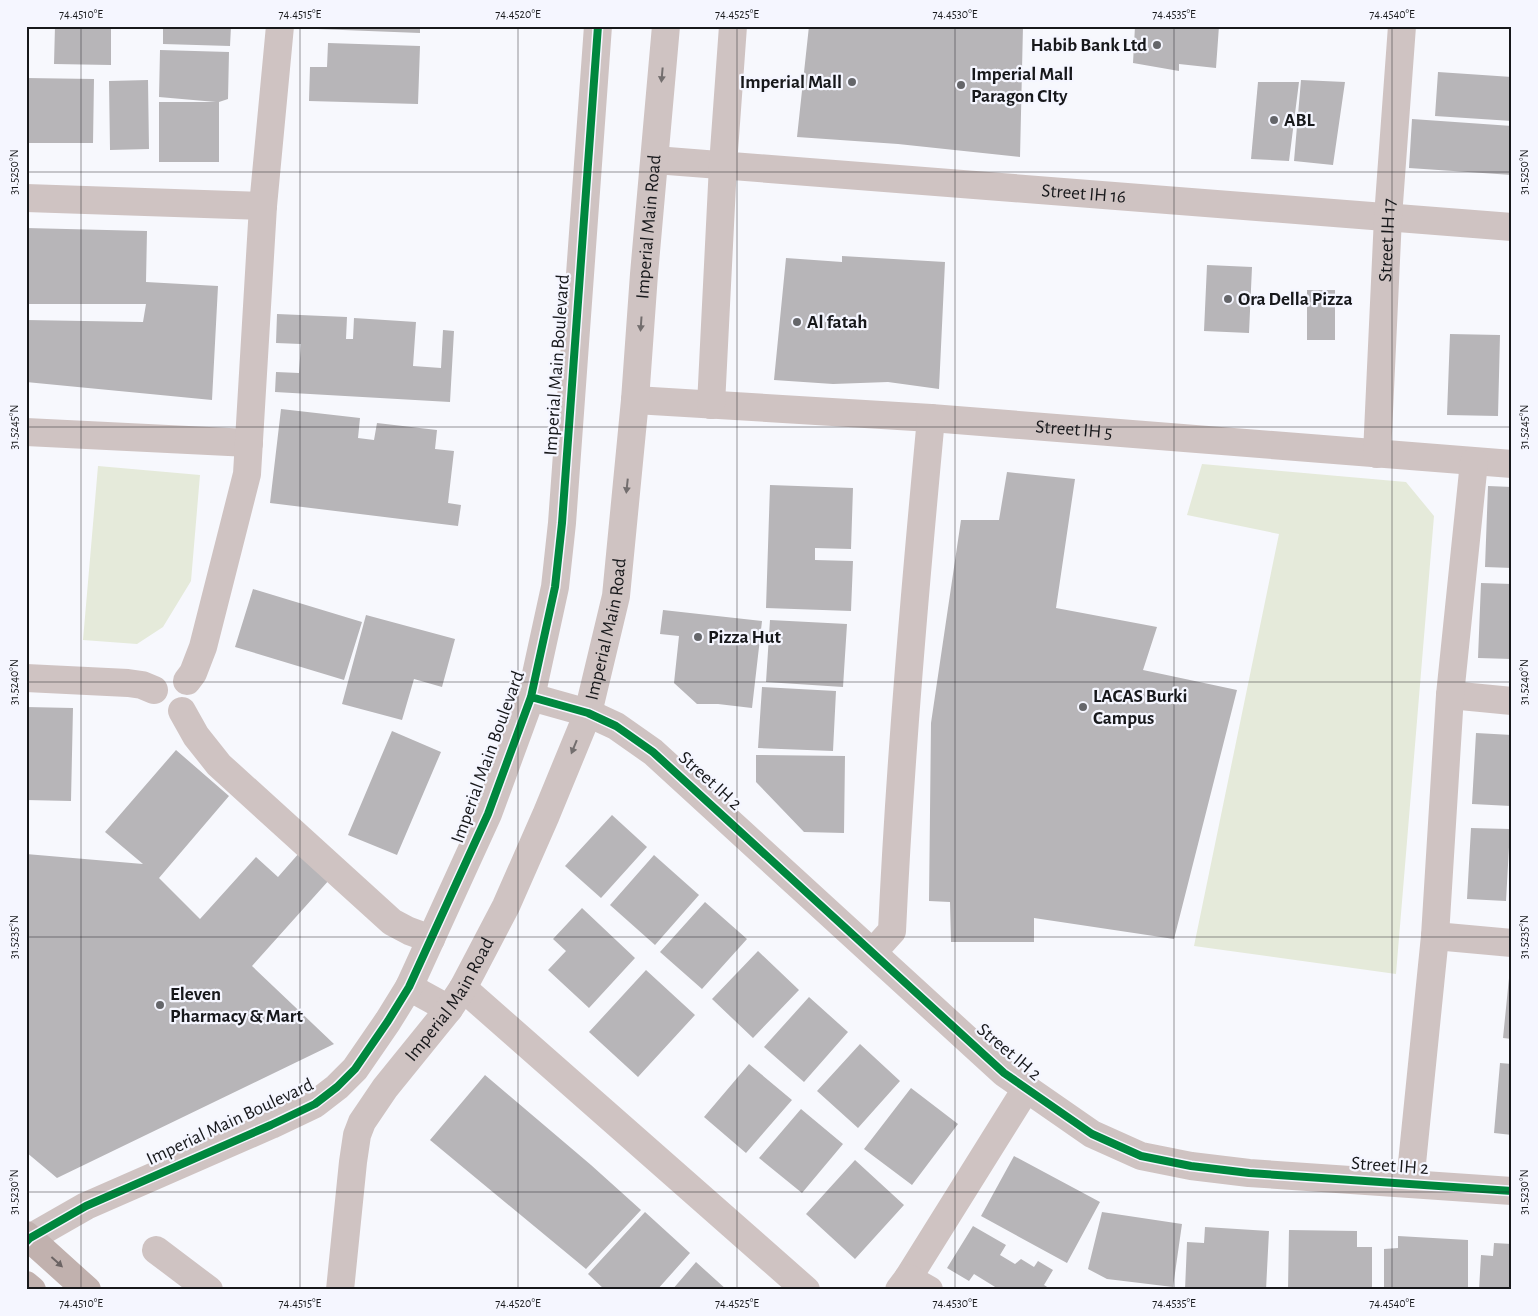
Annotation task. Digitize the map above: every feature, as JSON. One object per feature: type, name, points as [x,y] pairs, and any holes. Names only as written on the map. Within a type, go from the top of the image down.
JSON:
[{"type":"main road","points":[[28,1238],[87,1290]]},
{"type":"main road","points":[[26,1285],[32,1290]]},
{"type":"street","points":[[186,681],[193,672],[203,646],[247,474],[263,206],[280,26]]},
{"type":"street","name":"Imperial Main Boulevard","points":[[28,1238],[86,1206],[315,1104],[337,1087],[355,1069],[409,987],[488,814],[531,696],[554,587],[562,522],[598,26]]},
{"type":"street","name":"Imperial Main Road","points":[[340,1290],[353,1162],[357,1135],[362,1122],[372,1105],[456,999],[506,906],[588,713],[616,596],[635,400],[666,26]]},
{"type":"street","points":[[710,405],[723,165],[733,26]]},
{"type":"street","name":"Street IH 17","points":[[1377,454],[1388,217],[1402,26]]},
{"type":"street","name":"Street IH 16","points":[[655,160],[1512,227]]},
{"type":"street","points":[[26,198],[263,206]]},
{"type":"street","name":"Street IH 5","points":[[635,400],[931,418],[1512,464]]},
{"type":"street","points":[[873,952],[892,931],[907,687],[931,418]]},
{"type":"street","points":[[26,432],[250,443]]},
{"type":"street","points":[[1410,1183],[1435,936],[1450,696],[1474,462]]},
{"type":"street","points":[[169,675],[180,676],[186,681],[192,693],[190,703],[182,711],[172,713],[161,710],[155,701],[154,690],[159,681],[169,675]]},
{"type":"street","points":[[26,678],[128,683],[142,685],[154,690]]},
{"type":"street","name":"Street IH 2","points":[[531,696],[588,713],[616,726],[653,752],[1004,1073],[1092,1134],[1141,1156],[1191,1166],[1248,1172],[1512,1191]]},
{"type":"street","points":[[1450,696],[1512,701]]},
{"type":"street","points":[[182,711],[196,736],[219,765],[392,922],[431,939]]},
{"type":"street","points":[[1435,936],[1512,943]]},
{"type":"street","points":[[409,987],[456,999],[806,1290]]},
{"type":"street","points":[[912,1286],[1026,1089]]},
{"type":"street","points":[[156,1250],[209,1290]]},
{"type":"green space","points":[[1202,464],[1406,482],[1434,516],[1396,974],[1194,946],[1279,534],[1187,515]]},
{"type":"green space","points":[[98,466],[200,475],[191,581],[163,627],[137,644],[83,640]]},
{"type":"building","points":[[55,26],[111,26],[111,65],[54,64]]},
{"type":"building","points":[[163,26],[231,26],[230,46],[163,44]]},
{"type":"building","points":[[317,26],[420,26],[420,33],[317,29]]},
{"type":"building","points":[[809,26],[1023,26],[1020,157],[898,144],[797,137]]},
{"type":"building","points":[[1135,26],[1219,26],[1216,68],[1179,64],[1179,71],[1133,63]]},
{"type":"building","points":[[328,43],[420,46],[418,104],[309,101],[310,67],[327,67]]},
{"type":"building","points":[[160,50],[229,52],[228,99],[219,102],[219,162],[159,162],[159,102],[216,102],[159,97]]},
{"type":"building","points":[[1438,72],[1512,77],[1512,121],[1435,116]]},
{"type":"building","points":[[26,78],[94,79],[93,143],[26,143]]},
{"type":"building","points":[[148,80],[149,149],[110,150],[109,81]]},
{"type":"building","points":[[1301,80],[1345,82],[1333,165],[1294,161]]},
{"type":"building","name":"ABL","points":[[1258,82],[1299,82],[1289,161],[1251,159]]},
{"type":"building","points":[[1412,119],[1512,126],[1512,175],[1409,168]]},
{"type":"building","points":[[26,228],[147,231],[146,282],[218,286],[212,400],[26,382],[26,320],[143,322],[146,304],[26,304]]},
{"type":"building","points":[[842,256],[945,262],[939,389],[888,382],[833,384],[774,380],[786,258],[842,262]]},
{"type":"building","name":"Ora Della Pizza","points":[[1207,265],[1252,267],[1249,333],[1204,331]]},
{"type":"building","points":[[1307,290],[1335,290],[1335,340],[1307,340]]},
{"type":"building","points":[[277,314],[347,317],[346,339],[353,339],[354,318],[416,322],[413,366],[441,368],[443,330],[454,331],[450,402],[275,392],[276,372],[299,373],[301,344],[276,343]]},
{"type":"building","points":[[1450,334],[1500,335],[1498,416],[1447,415]]},
{"type":"building","points":[[281,409],[360,418],[358,438],[374,440],[377,423],[437,430],[435,449],[454,451],[448,503],[461,505],[458,526],[270,503]]},
{"type":"building","name":"LACAS Burki Campus","points":[[1007,472],[1075,479],[1056,608],[1157,627],[1143,670],[1237,690],[1174,939],[1034,918],[1034,942],[951,942],[950,902],[929,901],[931,723],[961,520],[999,520]]},
{"type":"building","points":[[770,485],[853,488],[851,549],[815,548],[815,560],[853,561],[851,611],[766,608]]},
{"type":"building","points":[[1488,486],[1512,487],[1512,568],[1485,567]]},
{"type":"building","points":[[1481,583],[1512,584],[1512,659],[1478,658]]},
{"type":"building","points":[[253,589],[362,622],[344,680],[235,647]]},
{"type":"building","points":[[663,610],[762,621],[752,708],[718,704],[697,704],[674,683],[679,636],[660,634]]},
{"type":"building","points":[[366,615],[455,639],[442,687],[414,679],[402,720],[342,704]]},
{"type":"building","points":[[770,620],[847,624],[843,687],[766,682]]},
{"type":"building","points":[[762,687],[836,691],[833,751],[758,748]]},
{"type":"building","points":[[26,707],[73,708],[71,801],[26,800]]},
{"type":"building","points":[[392,731],[441,752],[397,855],[348,835]]},
{"type":"building","points":[[1476,733],[1512,735],[1511,806],[1472,804]]},
{"type":"building","name":"Eleven Pharmacy & Mart","points":[[176,750],[229,796],[159,878],[200,919],[256,857],[278,877],[300,852],[330,879],[252,966],[334,1044],[57,1178],[26,1152],[26,854],[143,864],[105,832]]},
{"type":"building","points":[[756,755],[845,756],[844,833],[804,832],[756,782]]},
{"type":"building","points":[[612,815],[647,847],[601,898],[565,866]]},
{"type":"building","points":[[1471,828],[1510,829],[1506,901],[1467,899]]},
{"type":"building","points":[[654,855],[699,895],[655,945],[610,905]]},
{"type":"building","points":[[705,902],[747,939],[702,989],[660,952]]},
{"type":"building","points":[[582,908],[635,958],[589,1008],[548,970],[566,951],[553,939]]},
{"type":"building","points":[[758,951],[799,990],[753,1038],[712,999]]},
{"type":"building","points":[[1510,968],[1512,968],[1512,1039],[1503,1038]]},
{"type":"building","points":[[646,970],[695,1015],[638,1077],[589,1032]]},
{"type":"building","points":[[809,997],[848,1032],[804,1082],[764,1047]]},
{"type":"building","points":[[860,1044],[900,1081],[858,1128],[817,1091]]},
{"type":"building","points":[[1500,1063],[1512,1064],[1512,1135],[1494,1133]]},
{"type":"building","points":[[749,1064],[792,1100],[746,1153],[704,1117]]},
{"type":"building","points":[[485,1075],[641,1210],[586,1269],[430,1140]]},
{"type":"building","points":[[911,1088],[958,1124],[912,1185],[864,1149]]},
{"type":"building","points":[[801,1109],[843,1144],[802,1193],[759,1158]]},
{"type":"building","points":[[1014,1156],[1100,1202],[1067,1263],[981,1216]]},
{"type":"building","points":[[855,1160],[904,1205],[855,1259],[806,1214]]},
{"type":"building","points":[[645,1212],[690,1253],[657,1290],[605,1290],[588,1274]]},
{"type":"building","points":[[1102,1212],[1182,1224],[1173,1287],[1107,1279],[1088,1269]]},
{"type":"building","points":[[973,1226],[1006,1245],[1000,1255],[1015,1264],[1021,1259],[1034,1267],[1038,1261],[1053,1270],[1044,1285],[1052,1290],[1000,1290],[974,1274],[969,1281],[947,1268]]},
{"type":"building","points":[[1205,1227],[1269,1231],[1266,1290],[1185,1290],[1187,1242],[1204,1243]]},
{"type":"building","points":[[1289,1230],[1357,1231],[1357,1247],[1372,1247],[1372,1290],[1288,1290]]},
{"type":"building","points":[[1398,1236],[1468,1240],[1468,1290],[1384,1290],[1384,1249],[1398,1248]]},
{"type":"building","points":[[1494,1243],[1512,1244],[1512,1290],[1479,1290],[1481,1255],[1493,1256]]},
{"type":"building","points":[[696,1262],[727,1290],[672,1290]]},
{"type":"cycle path","points":[[26,1242],[86,1206],[315,1104],[337,1087],[355,1069],[409,987],[488,814],[531,697],[555,587],[562,523],[598,26]]},
{"type":"cycle path","points":[[531,697],[588,713],[616,726],[653,752],[1004,1073],[1092,1134],[1141,1156],[1191,1166],[1249,1173],[1512,1191]]},
{"type":"place","name":"Habib Bank Ltd","points":[[1157,45]]},
{"type":"place","name":"Imperial Mall","points":[[852,82]]},
{"type":"place","name":"Imperial Mall Paragon CIty","points":[[961,85]]},
{"type":"place","name":"ABL","points":[[1274,120]]},
{"type":"place","name":"Ora Della Pizza","points":[[1228,299]]},
{"type":"place","name":"Al fatah","points":[[797,322]]},
{"type":"place","name":"Pizza Hut","points":[[698,637]]},
{"type":"place","name":"LACAS Burki Campus","points":[[1083,707]]},
{"type":"place","name":"Eleven Pharmacy & Mart","points":[[160,1005]]}]
